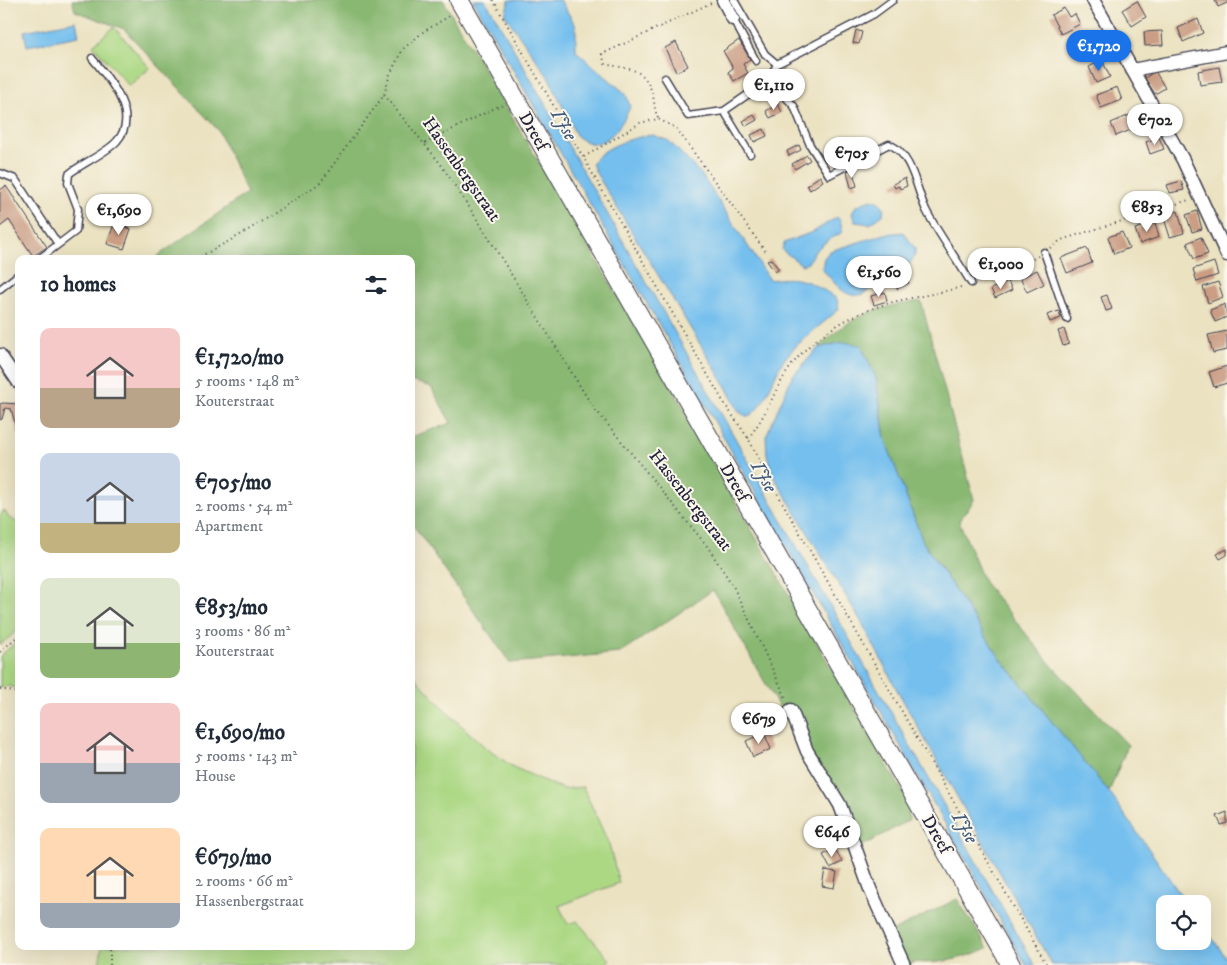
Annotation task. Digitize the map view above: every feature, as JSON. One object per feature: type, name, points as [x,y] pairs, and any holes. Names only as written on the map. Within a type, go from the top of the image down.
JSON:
[{"type":"main road","name":"Dreef","points":[[462,4],[1011,965]]},
{"type":"street","points":[[723,0],[733,18]]},
{"type":"street","points":[[1093,0],[1201,196],[1227,255]]},
{"type":"street","points":[[1132,70],[1227,52]]},
{"type":"street","points":[[0,355],[15,377]]},
{"type":"street","points":[[792,710],[807,752],[840,805],[870,889],[904,965]]},
{"type":"lane","points":[[734,0],[765,54],[777,64]]},
{"type":"lane","points":[[665,78],[688,116],[724,111],[769,80],[777,64],[874,14],[893,0]]},
{"type":"lane","points":[[733,18],[756,61]]},
{"type":"lane","points":[[44,255],[76,231],[78,209],[68,183],[69,174],[117,141],[124,130],[125,118],[115,87],[92,58]]},
{"type":"lane","points":[[769,80],[794,106],[810,145],[829,175],[889,144],[895,146],[908,164],[927,211],[971,283]]},
{"type":"lane","points":[[724,111],[750,154]]},
{"type":"lane","points":[[0,173],[15,179],[58,244]]},
{"type":"lane","points":[[1044,252],[1067,319]]},
{"type":"lane","points":[[0,289],[15,277]]},
{"type":"path","points":[[493,0],[724,402],[748,438],[773,486],[1047,965]]},
{"type":"path","points":[[658,119],[653,107],[654,99],[648,79],[642,73],[605,64],[602,54],[717,0]]},
{"type":"path","points":[[203,255],[242,234],[320,183],[384,95],[390,74],[403,49],[462,4]]},
{"type":"path","name":"Hassenbergstraat","points":[[384,95],[425,143],[482,227],[591,404],[702,539],[728,578],[755,628],[792,710]]},
{"type":"path","points":[[425,143],[515,97]]},
{"type":"path","points":[[584,158],[640,123],[658,119],[676,128],[766,252]]},
{"type":"path","points":[[748,438],[762,422],[790,368],[827,332],[859,314],[886,305],[944,292],[1007,274],[1062,240],[1201,196]]},
{"type":"path","points":[[0,652],[15,639]]},
{"type":"path","points":[[0,689],[15,692]]},
{"type":"path","points":[[110,950],[110,965]]},
{"type":"green space","points":[[72,0],[443,0],[688,415],[710,458],[908,801],[909,820],[859,848],[805,742],[781,711],[713,590],[620,653],[510,663],[415,528],[415,436],[451,423],[431,387],[415,382],[415,255],[159,255],[247,193],[218,130],[124,29],[75,11]]},
{"type":"green space","points":[[114,27],[150,68],[129,86],[93,45]]},
{"type":"green space","points":[[921,301],[974,500],[959,521],[984,582],[1053,667],[1128,745],[1109,792],[1000,658],[923,542],[885,439],[876,378],[843,342],[818,348],[841,328],[865,315],[891,306]]},
{"type":"green space","points":[[4,510],[9,518],[15,521],[15,632],[0,645],[0,516]]},
{"type":"green space","points":[[15,643],[15,688],[9,686],[0,688],[0,656]]},
{"type":"green space","points":[[415,677],[450,715],[487,749],[513,767],[563,789],[583,787],[609,844],[619,883],[559,906],[568,924],[577,921],[610,960],[604,965],[99,965],[101,950],[415,950]]},
{"type":"green space","points":[[957,899],[988,948],[952,960],[914,962],[908,965],[891,932]]},
{"type":"water","points":[[473,0],[485,0],[492,11],[1035,965],[1026,965]]},
{"type":"water","points":[[509,0],[560,0],[576,26],[576,51],[626,94],[630,107],[621,123],[609,138],[593,143],[585,141],[576,135],[549,78],[505,15]]},
{"type":"water","points":[[76,21],[79,36],[27,46],[24,31]]},
{"type":"water","points":[[653,135],[669,141],[701,174],[770,280],[790,278],[806,281],[837,299],[839,309],[792,350],[777,372],[761,404],[748,417],[739,412],[725,385],[596,173],[592,163],[611,147]]},
{"type":"water","points":[[871,199],[878,201],[884,207],[883,215],[870,224],[855,222],[852,214],[855,207]]},
{"type":"water","points":[[837,217],[840,220],[843,232],[818,248],[808,263],[802,265],[782,250],[784,243],[815,231]]},
{"type":"water","points":[[903,232],[915,248],[915,256],[910,263],[863,294],[851,295],[840,289],[822,269],[824,258],[830,251],[885,234]]},
{"type":"water","points":[[843,342],[861,345],[876,378],[885,439],[923,542],[1000,658],[1109,792],[1181,895],[1156,895],[1156,950],[1211,950],[1211,936],[1227,959],[1227,965],[1052,965],[896,688],[862,623],[773,475],[767,455],[766,436],[792,377],[818,348]]},
{"type":"building","points":[[1215,0],[1227,0],[1227,3],[1218,7]]},
{"type":"building","points":[[1137,1],[1146,17],[1132,26],[1122,10]]},
{"type":"building","points":[[1064,8],[1069,17],[1075,14],[1080,24],[1061,34],[1051,15]]},
{"type":"building","points":[[1198,19],[1203,33],[1183,42],[1178,28]]},
{"type":"building","points":[[856,30],[862,32],[859,44],[853,43]]},
{"type":"building","points":[[1162,31],[1163,45],[1145,46],[1144,32]]},
{"type":"building","points":[[739,40],[750,59],[743,64],[748,73],[734,81],[728,72],[733,68],[723,51]]},
{"type":"building","points":[[676,42],[688,66],[676,72],[665,48]]},
{"type":"building","points":[[1102,60],[1110,77],[1096,83],[1089,67]]},
{"type":"building","points":[[1219,67],[1222,82],[1200,85],[1198,71]]},
{"type":"building","points":[[1155,71],[1165,88],[1155,94],[1145,78]]},
{"type":"building","points":[[1117,87],[1122,100],[1101,108],[1096,95]]},
{"type":"building","points":[[778,104],[782,112],[770,118],[766,111]]},
{"type":"building","points":[[1132,114],[1138,127],[1116,136],[1111,123]]},
{"type":"building","points":[[754,115],[757,120],[746,126],[743,121]]},
{"type":"building","points":[[764,129],[767,136],[754,142],[751,135]]},
{"type":"building","points":[[1159,137],[1164,149],[1150,154],[1146,142]]},
{"type":"building","points":[[799,145],[801,150],[789,156],[787,151]]},
{"type":"building","points":[[807,155],[810,160],[795,169],[792,164]]},
{"type":"building","points":[[852,169],[857,186],[851,188],[847,171]]},
{"type":"building","points":[[820,176],[823,181],[810,190],[807,185]]},
{"type":"building","points":[[905,178],[907,186],[900,189],[899,186],[895,188],[893,184]]},
{"type":"building","points":[[1181,181],[1184,190],[1170,193],[1167,185]]},
{"type":"building","points":[[6,186],[47,247],[32,255],[9,220],[0,227],[0,190]]},
{"type":"building","points":[[1178,211],[1184,233],[1170,237],[1163,215]]},
{"type":"building","points":[[1197,211],[1202,229],[1192,232],[1186,215]]},
{"type":"building","points":[[1155,223],[1159,237],[1140,244],[1135,229]]},
{"type":"building","points":[[114,224],[131,229],[124,249],[107,244]]},
{"type":"building","points":[[1122,232],[1129,248],[1114,254],[1108,237]]},
{"type":"building","points":[[1201,237],[1208,254],[1194,259],[1187,243]]},
{"type":"building","points":[[1087,248],[1092,263],[1067,273],[1061,258]]},
{"type":"building","points":[[771,259],[779,269],[775,272],[767,261]]},
{"type":"building","points":[[1214,262],[1218,275],[1197,282],[1193,269]]},
{"type":"building","points":[[1037,270],[1044,284],[1027,292],[1020,278]]},
{"type":"building","points":[[907,279],[909,283],[897,289],[895,285]]},
{"type":"building","points":[[1008,281],[1012,290],[995,298],[991,289]]},
{"type":"building","points":[[1218,282],[1223,297],[1208,303],[1203,287]]},
{"type":"building","points":[[885,292],[887,301],[874,305],[871,296]]},
{"type":"building","points":[[1107,295],[1112,309],[1106,311],[1101,297]]},
{"type":"building","points":[[1225,304],[1227,317],[1215,322],[1210,310]]},
{"type":"building","points":[[1059,311],[1061,318],[1050,322],[1047,315]]},
{"type":"building","points":[[1064,329],[1069,344],[1063,346],[1058,331]]},
{"type":"building","points":[[1227,331],[1227,350],[1213,353],[1208,335]]},
{"type":"building","points":[[1227,366],[1227,383],[1214,387],[1209,372]]},
{"type":"building","points":[[0,404],[15,404],[15,423],[11,409],[5,408],[0,420]]},
{"type":"building","points":[[1227,549],[1227,555],[1220,559],[1217,554]]},
{"type":"building","points":[[764,733],[771,749],[753,757],[746,741]]},
{"type":"building","points":[[1227,812],[1227,823],[1221,825],[1217,816]]},
{"type":"building","points":[[835,849],[842,862],[830,868],[823,855]]},
{"type":"building","points":[[825,870],[837,872],[834,888],[822,886]]},
{"type":"water label","name":"IJse","points":[[565,124]]},
{"type":"water label","name":"IJse","points":[[765,476]]},
{"type":"water label","name":"IJse","points":[[966,827]]}]
